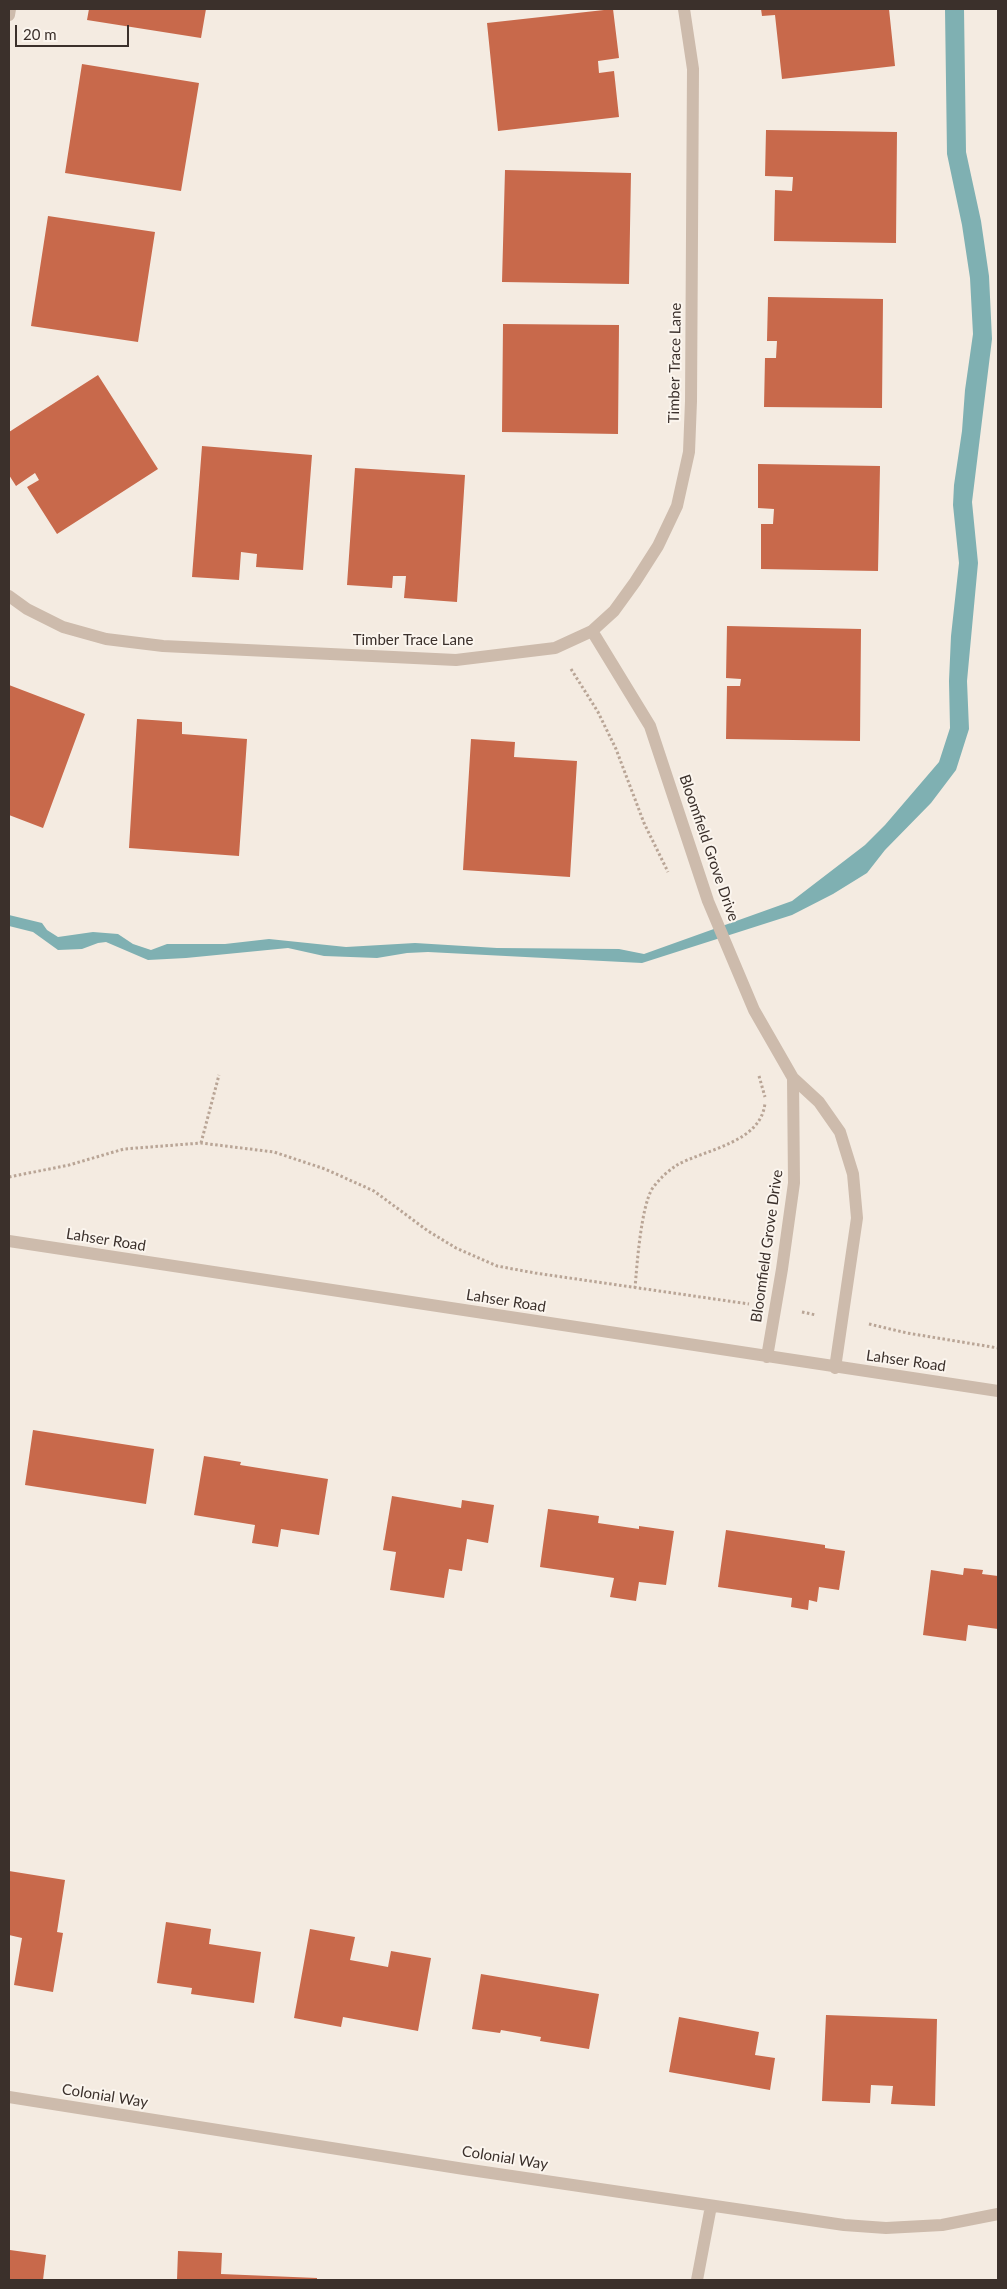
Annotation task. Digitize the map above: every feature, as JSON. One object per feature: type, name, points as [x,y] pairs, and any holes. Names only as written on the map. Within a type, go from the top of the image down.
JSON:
[{"type":"street","points":[[9,14],[10,9]]},
{"type":"street","name":"Timber Trace Lane","points":[[9,596],[27,609],[63,627],[106,639],[163,646],[456,660],[556,648],[592,630],[614,611],[658,546],[677,506],[689,452],[693,78],[688,22],[684,9]]},
{"type":"street","name":"Bloomfield Grove Drive","points":[[592,630],[650,726],[708,901],[741,982],[793,1078],[818,1102],[840,1132],[853,1174],[856,1218],[835,1368]]},
{"type":"street","name":"Bloomfield Grove Drive","points":[[767,1357],[794,1183],[793,1078]]},
{"type":"street","name":"Lahser Road","points":[[9,1241],[835,1368],[998,1391]]},
{"type":"street","name":"Colonial Way","points":[[9,2097],[711,2206],[844,2224],[886,2228],[942,2225],[998,2214]]},
{"type":"street","points":[[697,2280],[711,2206]]},
{"type":"path","points":[[556,648],[598,712],[616,749],[644,823],[670,876]]},
{"type":"path","points":[[634,1288],[645,1211],[652,1190],[667,1172],[677,1165],[742,1136],[758,1123],[764,1110],[765,1098],[758,1072]]},
{"type":"path","points":[[201,1143],[219,1075]]},
{"type":"path","points":[[9,1177],[70,1165],[124,1149],[201,1143],[274,1152],[325,1169],[374,1191],[442,1240],[497,1266],[843,1319],[906,1333],[998,1348]]},
{"type":"water","points":[[945,9],[964,9],[966,152],[981,221],[989,276],[992,339],[972,502],[978,563],[967,681],[969,729],[956,770],[931,803],[885,850],[867,873],[833,894],[792,915],[642,963],[428,952],[377,958],[324,956],[288,948],[148,960],[106,942],[82,949],[58,950],[33,932],[9,926],[9,915],[42,923],[47,930],[58,937],[93,932],[118,934],[133,944],[151,950],[167,944],[225,944],[269,939],[346,947],[415,943],[497,948],[619,949],[644,954],[792,901],[865,845],[885,825],[939,762],[950,728],[949,681],[951,636],[959,563],[953,505],[954,485],[973,334],[970,278],[962,225],[947,154]]},
{"type":"building","points":[[89,9],[206,9],[201,38],[87,20]]},
{"type":"building","points":[[613,9],[619,58],[598,61],[599,73],[614,71],[619,117],[498,131],[487,23]]},
{"type":"building","points":[[761,9],[889,9],[895,66],[782,79],[775,15],[762,16]]},
{"type":"building","points":[[82,64],[199,83],[181,191],[65,173]]},
{"type":"building","points":[[766,130],[897,132],[896,243],[774,241],[775,190],[792,191],[793,177],[765,176]]},
{"type":"building","points":[[505,170],[631,173],[629,284],[502,282]]},
{"type":"building","points":[[48,216],[155,232],[138,342],[31,326]]},
{"type":"building","points":[[768,297],[883,299],[882,408],[764,407],[765,358],[776,358],[777,341],[767,341]]},
{"type":"building","points":[[503,324],[619,325],[618,434],[502,432]]},
{"type":"building","points":[[98,375],[158,469],[57,534],[27,487],[39,480],[35,473],[16,486],[9,475],[9,432]]},
{"type":"building","points":[[202,446],[312,455],[303,570],[256,567],[257,554],[241,552],[239,580],[192,577]]},
{"type":"building","points":[[758,464],[880,466],[878,571],[761,569],[761,524],[773,524],[774,509],[758,508]]},
{"type":"building","points":[[355,468],[465,475],[457,602],[404,598],[406,576],[393,576],[392,588],[347,585]]},
{"type":"building","points":[[727,626],[861,629],[860,741],[726,739],[727,686],[740,686],[741,679],[726,678]]},
{"type":"building","points":[[9,685],[85,714],[43,828],[9,815]]},
{"type":"building","points":[[137,719],[182,722],[182,734],[247,739],[239,856],[129,848]]},
{"type":"building","points":[[471,739],[515,742],[514,757],[577,761],[570,877],[463,870]]},
{"type":"building","points":[[33,1430],[154,1449],[146,1504],[25,1485]]},
{"type":"building","points":[[204,1456],[241,1462],[240,1465],[328,1479],[319,1535],[281,1529],[278,1547],[252,1543],[255,1525],[194,1515]]},
{"type":"building","points":[[392,1496],[461,1508],[462,1500],[494,1505],[488,1543],[467,1539],[462,1571],[449,1569],[444,1598],[390,1590],[396,1552],[383,1550]]},
{"type":"building","points":[[548,1509],[599,1516],[598,1523],[639,1529],[639,1526],[674,1531],[666,1585],[639,1582],[636,1601],[610,1597],[614,1578],[540,1567]]},
{"type":"building","points":[[726,1530],[825,1545],[825,1548],[845,1551],[839,1590],[819,1587],[817,1602],[809,1600],[808,1610],[791,1607],[792,1598],[718,1587]]},
{"type":"building","points":[[964,1568],[983,1570],[982,1574],[998,1576],[998,1629],[968,1625],[966,1641],[923,1635],[931,1570],[963,1575]]},
{"type":"building","points":[[9,1871],[65,1880],[57,1932],[63,1933],[53,1992],[14,1985],[22,1938],[9,1935]]},
{"type":"building","points":[[166,1922],[211,1929],[209,1944],[261,1952],[254,2003],[191,1994],[192,1988],[157,1983]]},
{"type":"building","points":[[310,1929],[355,1937],[350,1960],[388,1967],[391,1951],[431,1958],[418,2031],[343,2017],[341,2027],[294,2018]]},
{"type":"building","points":[[481,1974],[599,1994],[589,2049],[540,2041],[541,2037],[501,2030],[500,2033],[472,2029]]},
{"type":"building","points":[[826,2015],[937,2019],[935,2106],[891,2104],[893,2086],[871,2085],[870,2103],[822,2101]]},
{"type":"building","points":[[679,2017],[759,2032],[755,2055],[775,2058],[770,2090],[669,2072]]},
{"type":"building","points":[[10,2250],[46,2255],[43,2280],[9,2280]]},
{"type":"building","points":[[178,2251],[222,2253],[221,2274],[317,2278],[317,2280],[177,2280]]}]
